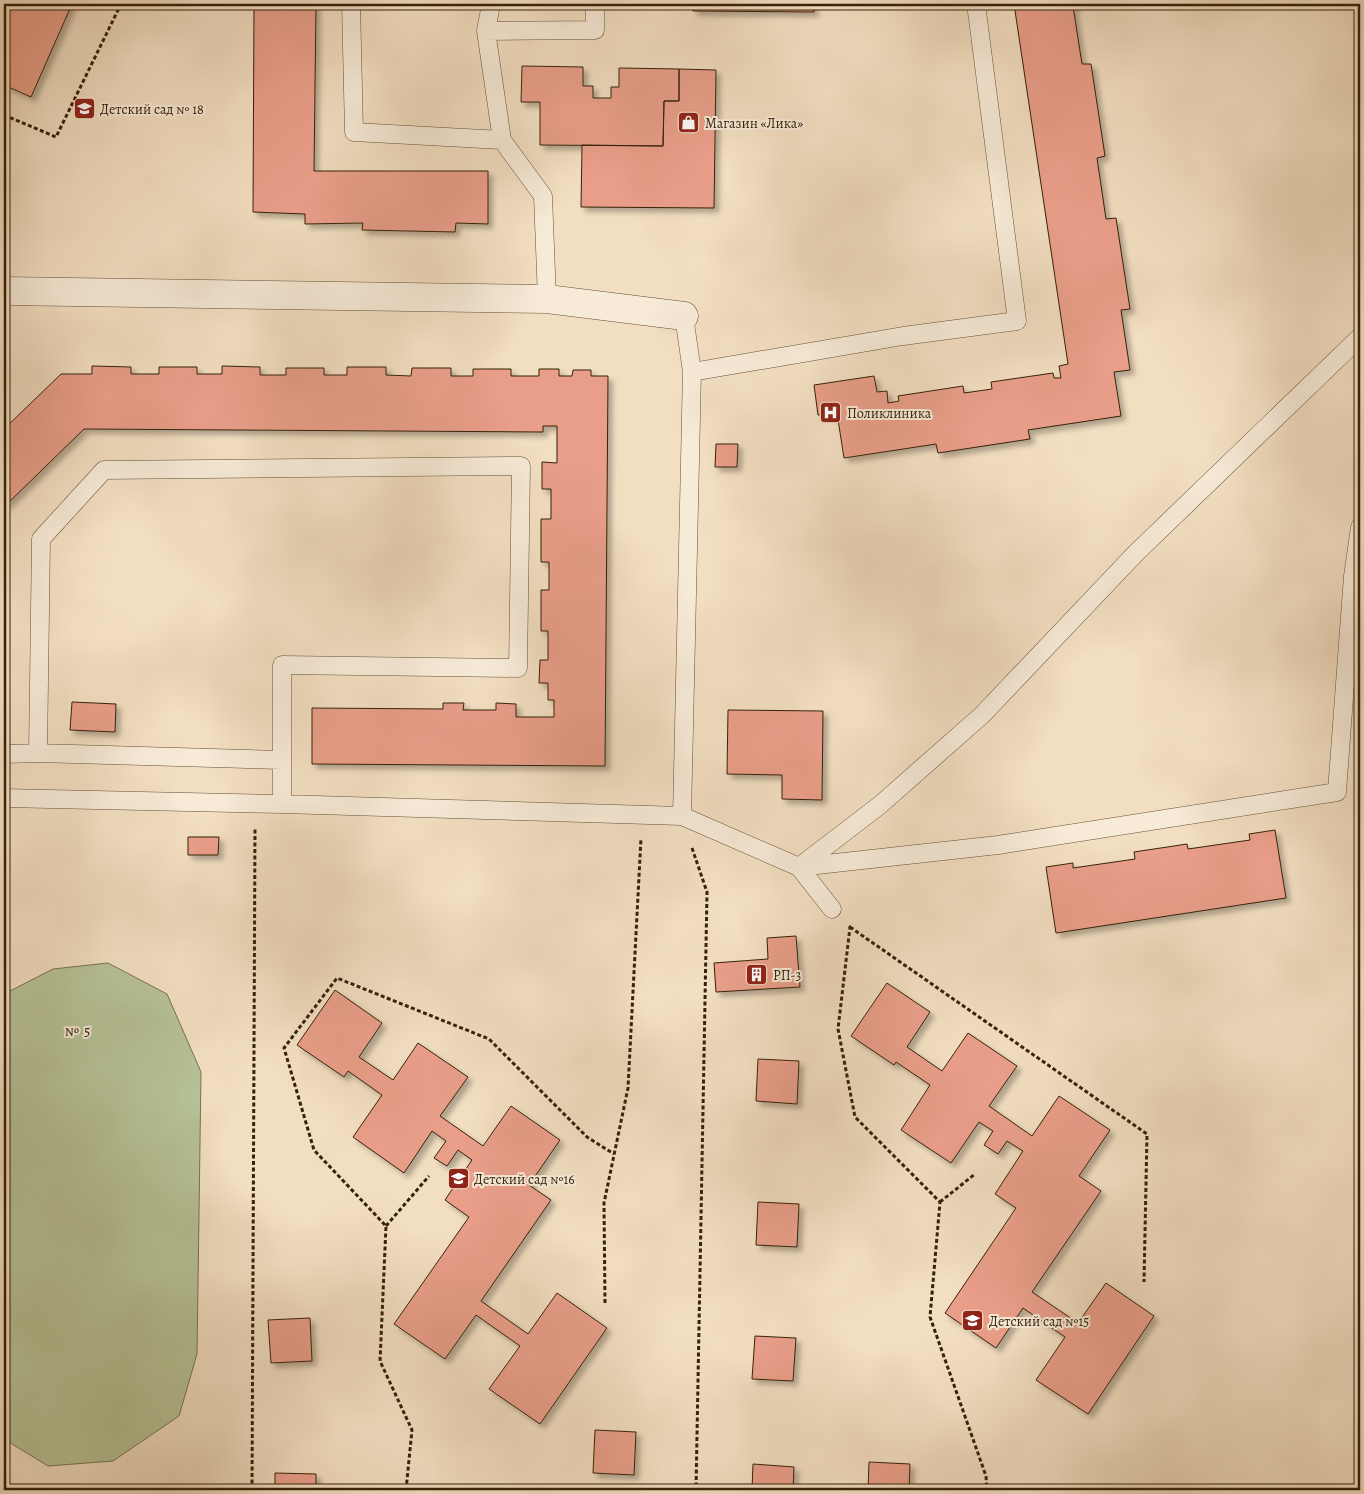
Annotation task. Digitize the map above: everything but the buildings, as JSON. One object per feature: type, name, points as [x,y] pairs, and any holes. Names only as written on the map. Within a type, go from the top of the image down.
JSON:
[{"type":"street","points":[[4,291],[547,299],[684,316]]},
{"type":"lane","points":[[351,4],[354,132],[502,140]]},
{"type":"lane","points":[[491,4],[486,31],[502,140],[544,196],[547,299]]},
{"type":"lane","points":[[486,31],[595,30],[595,4]]},
{"type":"lane","points":[[692,372],[903,336],[1017,322],[976,4]]},
{"type":"lane","points":[[682,816],[692,372],[684,316]]},
{"type":"lane","points":[[799,867],[880,805],[982,715],[1136,553],[1360,337]]},
{"type":"lane","points":[[38,753],[41,539],[104,470],[521,466],[518,668],[282,665],[282,804]]},
{"type":"lane","points":[[799,867],[998,845],[1337,792],[1353,576],[1360,527]]},
{"type":"lane","points":[[4,754],[38,753],[282,760]]},
{"type":"lane","points":[[4,798],[682,816],[799,867],[832,909]]},
{"type":"path","points":[[4,115],[56,137],[122,4]]},
{"type":"path","points":[[252,1490],[256,804]]},
{"type":"path","points":[[605,1303],[604,1203],[628,1088],[642,815]]},
{"type":"path","points":[[682,816],[707,892],[696,1490]]},
{"type":"path","points":[[832,909],[850,927],[1147,1134],[1144,1282]]},
{"type":"path","points":[[850,927],[838,1029],[856,1117],[940,1202]]},
{"type":"path","points":[[386,1226],[314,1150],[284,1048],[337,978],[489,1039],[587,1137],[614,1154]]},
{"type":"path","points":[[975,1174],[940,1202],[930,1317],[986,1476],[987,1490]]},
{"type":"path","points":[[406,1490],[412,1430],[380,1361],[386,1226],[429,1176]]},
{"type":"green space","points":[[108,963],[167,994],[201,1072],[197,1354],[179,1416],[113,1461],[48,1466],[4,1439],[4,994],[53,969]]},
{"type":"place","name":"Детский сад № 18","points":[[84,109]]},
{"type":"place","name":"Магазин «Лика»","points":[[689,123]]},
{"type":"place","name":"Поликлиника","points":[[831,413]]},
{"type":"place","name":"РП-3","points":[[757,975]]},
{"type":"place","name":"Детский сад №16","points":[[458,1179]]},
{"type":"place","name":"Детский сад №15","points":[[973,1321]]},
{"type":"district","name":"№ 5","points":[[78,1031]]}]
